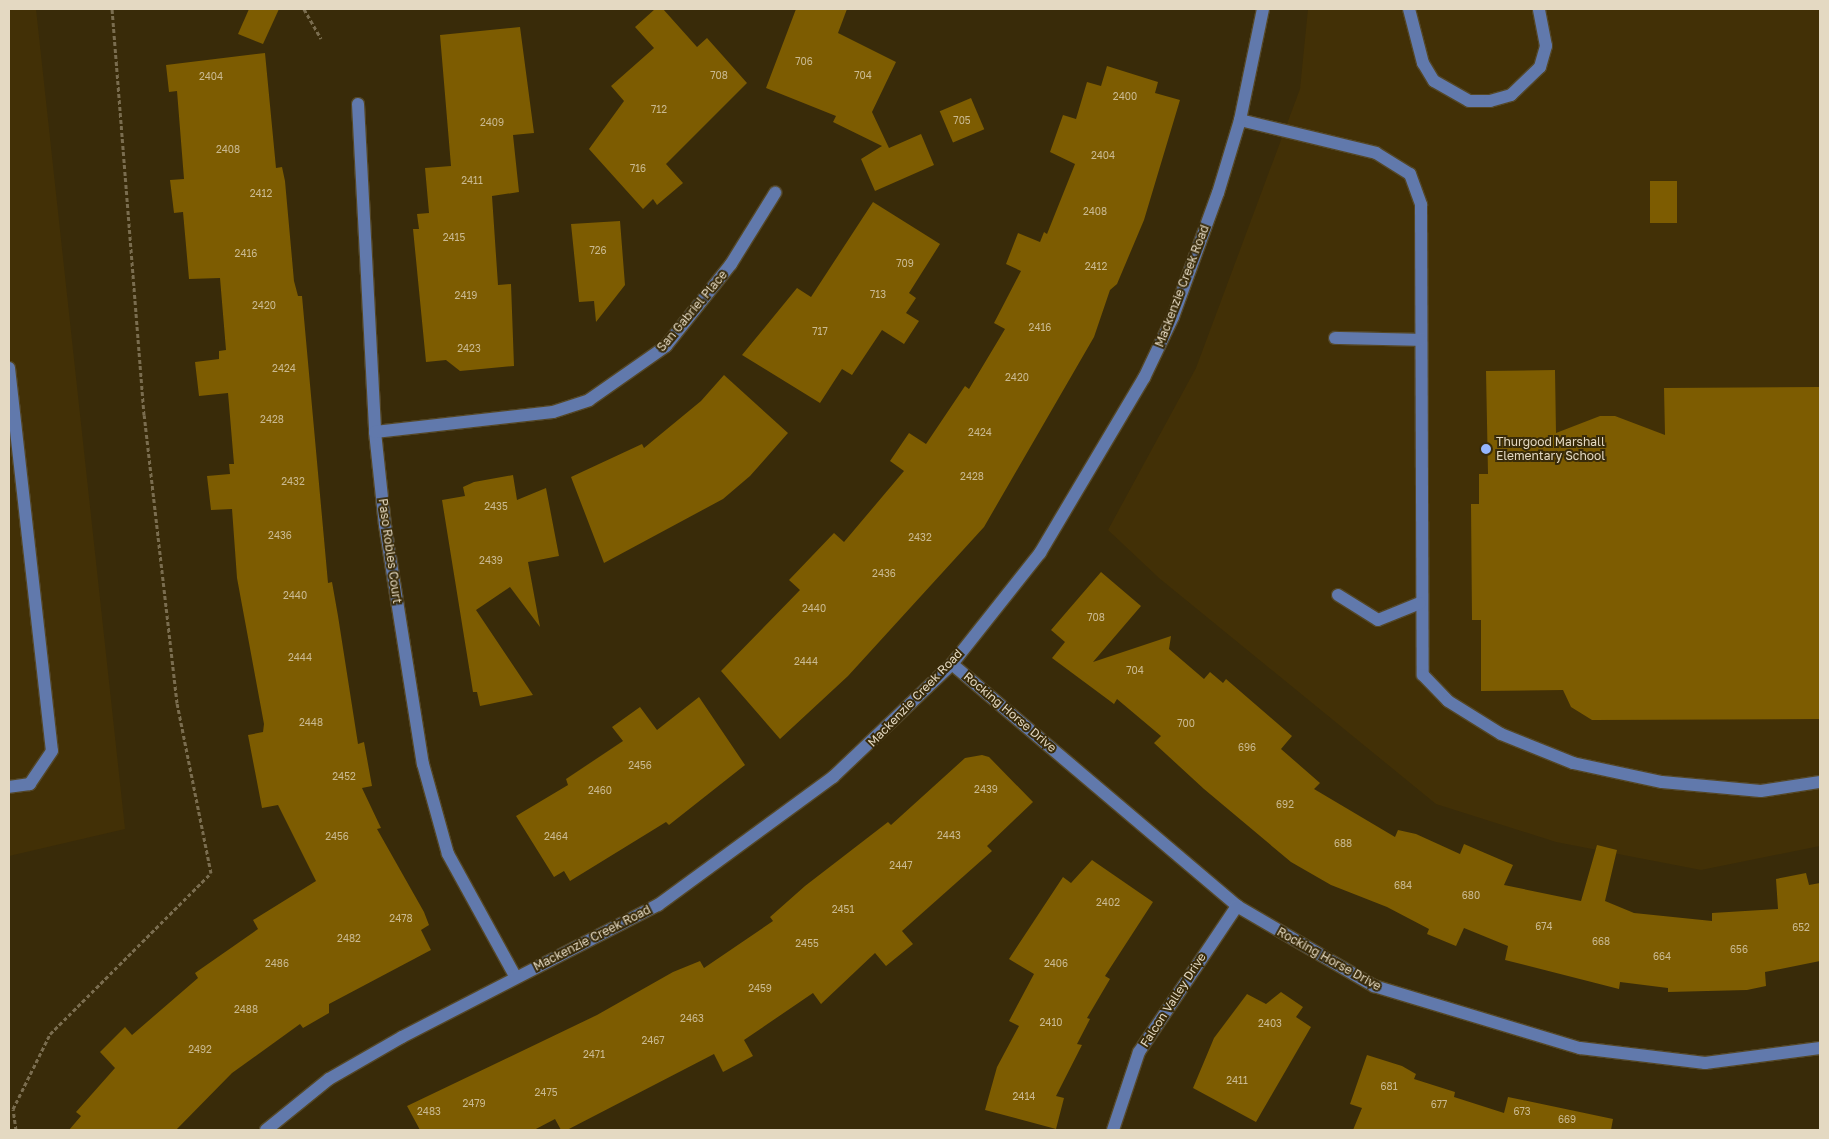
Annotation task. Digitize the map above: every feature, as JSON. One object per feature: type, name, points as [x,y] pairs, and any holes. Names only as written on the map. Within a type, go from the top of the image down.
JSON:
[{"type":"street","name":"Mackenzie Creek Road","points":[[266,1130],[329,1079],[515,976],[658,905],[779,819],[872,743],[952,664],[1040,553],[1144,378],[1176,308],[1240,120],[1263,9]]},
{"type":"street","points":[[1409,9],[1423,63],[1434,81],[1470,101],[1490,101],[1511,95],[1540,67],[1546,46],[1539,9]]},
{"type":"street","name":"Paso Robles Court","points":[[358,104],[375,432],[385,525],[423,764],[448,854],[515,976]]},
{"type":"street","points":[[1240,120],[1376,153],[1410,174],[1421,205],[1420,603],[1423,676],[1448,701],[1501,734],[1573,762],[1662,782],[1761,791],[1820,782]]},
{"type":"street","name":"San Gabriel Place","points":[[375,432],[553,412],[589,400],[666,346],[730,264],[775,193]]},
{"type":"street","points":[[1335,338],[1420,340]]},
{"type":"street","points":[[9,368],[52,751],[30,784],[9,787]]},
{"type":"street","points":[[1338,595],[1378,620],[1420,603]]},
{"type":"street","name":"Rocking Horse Drive","points":[[952,664],[1237,906],[1374,986],[1580,1048],[1704,1063],[1820,1048]]},
{"type":"street","name":"Falcon Valley Drive","points":[[1113,1130],[1139,1052],[1237,906]]},
{"type":"path","points":[[16,1130],[13,1109],[50,1034],[210,872],[177,703],[144,415],[112,9]]},
{"type":"path","points":[[304,9],[321,39]]},
{"type":"shaded area","points":[[9,9],[36,9],[125,829],[9,856]]},
{"type":"shaded area","name":"Thurgood Marshall Elementary School","points":[[1308,9],[1820,9],[1820,846],[1701,870],[1556,842],[1436,804],[1159,578],[1108,530],[1196,368],[1300,89]]},
{"type":"building","points":[[249,9],[279,9],[263,44],[238,34]]},
{"type":"building","points":[[655,9],[663,9],[697,47],[707,38],[747,83],[666,164],[683,183],[657,205],[653,199],[643,209],[589,149],[624,101],[611,86],[654,48],[635,27]]},
{"type":"building","points":[[796,9],[847,9],[838,33],[896,62],[872,112],[889,148],[921,134],[934,165],[875,191],[861,159],[882,146],[833,122],[836,116],[766,88]]},
{"type":"building","points":[[520,27],[534,133],[513,135],[519,192],[492,196],[498,285],[511,284],[514,366],[460,371],[446,360],[426,362],[413,229],[419,229],[417,214],[429,213],[425,168],[451,166],[440,35]]},
{"type":"building","points":[[265,53],[276,168],[282,167],[285,181],[294,281],[298,296],[302,296],[328,583],[332,582],[358,744],[364,742],[372,786],[362,788],[381,828],[377,829],[424,912],[429,925],[421,930],[431,950],[329,1004],[329,1013],[303,1028],[300,1024],[232,1073],[176,1130],[69,1130],[81,1116],[76,1112],[115,1068],[100,1052],[125,1027],[132,1035],[198,978],[195,973],[258,929],[253,920],[316,881],[278,805],[262,808],[248,735],[263,732],[264,724],[237,578],[232,509],[211,510],[207,476],[230,474],[229,464],[234,464],[228,393],[199,396],[195,362],[219,359],[219,351],[226,350],[220,278],[189,279],[183,212],[174,213],[170,180],[184,179],[177,91],[169,92],[166,65]]},
{"type":"building","points":[[1107,66],[1158,82],[1155,93],[1180,100],[1144,220],[1117,284],[1110,290],[1094,337],[984,527],[848,676],[780,739],[721,671],[800,590],[789,580],[834,533],[844,542],[904,471],[890,461],[909,433],[926,444],[965,386],[969,389],[1005,329],[994,323],[1021,271],[1006,264],[1018,233],[1040,242],[1044,232],[1047,234],[1075,164],[1050,152],[1063,115],[1076,119],[1087,82],[1101,86]]},
{"type":"building","points":[[971,98],[984,129],[953,143],[940,111]]},
{"type":"building","points":[[1650,181],[1677,181],[1677,223],[1650,223]]},
{"type":"building","points":[[873,202],[940,244],[909,293],[916,298],[906,313],[919,321],[904,344],[882,330],[852,375],[842,369],[820,403],[742,355],[797,288],[811,297]]},
{"type":"building","points":[[620,221],[625,285],[596,322],[594,301],[579,302],[571,224]]},
{"type":"building","points":[[1555,370],[1556,433],[1600,416],[1615,416],[1665,435],[1664,388],[1820,387],[1820,719],[1592,720],[1571,707],[1563,690],[1481,691],[1481,620],[1472,620],[1471,504],[1479,504],[1479,474],[1488,474],[1486,371]]},
{"type":"building","points":[[724,375],[788,433],[750,476],[723,499],[604,563],[571,477],[642,444],[644,448],[701,401]]},
{"type":"building","points":[[513,475],[517,500],[546,488],[559,556],[528,562],[540,627],[510,587],[476,610],[533,695],[480,706],[477,692],[473,692],[442,500],[465,496],[463,487],[474,482]]},
{"type":"building","points":[[1101,572],[1141,606],[1093,662],[1171,636],[1169,649],[1204,679],[1210,672],[1223,683],[1226,679],[1292,736],[1281,749],[1320,783],[1314,789],[1395,837],[1398,830],[1416,834],[1460,854],[1464,844],[1513,865],[1504,885],[1581,901],[1597,845],[1617,850],[1605,901],[1634,913],[1712,921],[1712,913],[1778,909],[1776,879],[1806,873],[1809,885],[1820,883],[1820,961],[1765,972],[1766,986],[1747,990],[1668,992],[1668,988],[1620,982],[1619,989],[1505,960],[1508,946],[1464,928],[1456,946],[1427,934],[1429,929],[1387,907],[1331,885],[1291,862],[1204,789],[1154,743],[1161,736],[1117,699],[1114,704],[1052,658],[1065,642],[1051,630]]},
{"type":"building","points":[[699,697],[745,765],[669,825],[666,822],[570,881],[564,871],[554,877],[516,816],[568,785],[566,779],[623,741],[612,727],[640,707],[657,730]]},
{"type":"building","points":[[982,755],[989,757],[1033,802],[987,846],[992,851],[902,931],[913,944],[886,966],[875,953],[821,1004],[813,993],[744,1040],[753,1056],[723,1072],[714,1054],[567,1130],[561,1130],[555,1119],[534,1130],[420,1130],[407,1106],[597,1015],[673,972],[700,961],[704,968],[773,921],[770,917],[805,886],[888,822],[891,825],[965,758]]},
{"type":"building","points":[[1092,860],[1153,902],[1105,976],[1110,979],[1087,1018],[1090,1019],[1077,1044],[1082,1045],[1056,1096],[1064,1098],[1056,1129],[985,1110],[997,1067],[1019,1026],[1009,1021],[1034,974],[1009,959],[1063,877],[1071,883]]},
{"type":"building","points":[[1281,992],[1303,1007],[1296,1017],[1311,1027],[1256,1122],[1193,1088],[1214,1038],[1247,994],[1266,1004]]},
{"type":"building","points":[[1367,1055],[1402,1066],[1416,1074],[1414,1079],[1455,1092],[1454,1097],[1504,1113],[1508,1097],[1613,1119],[1611,1130],[1353,1130],[1362,1108],[1350,1104]]},
{"type":"place","name":"Thurgood Marshall Elementary School","points":[[1486,449]]}]
